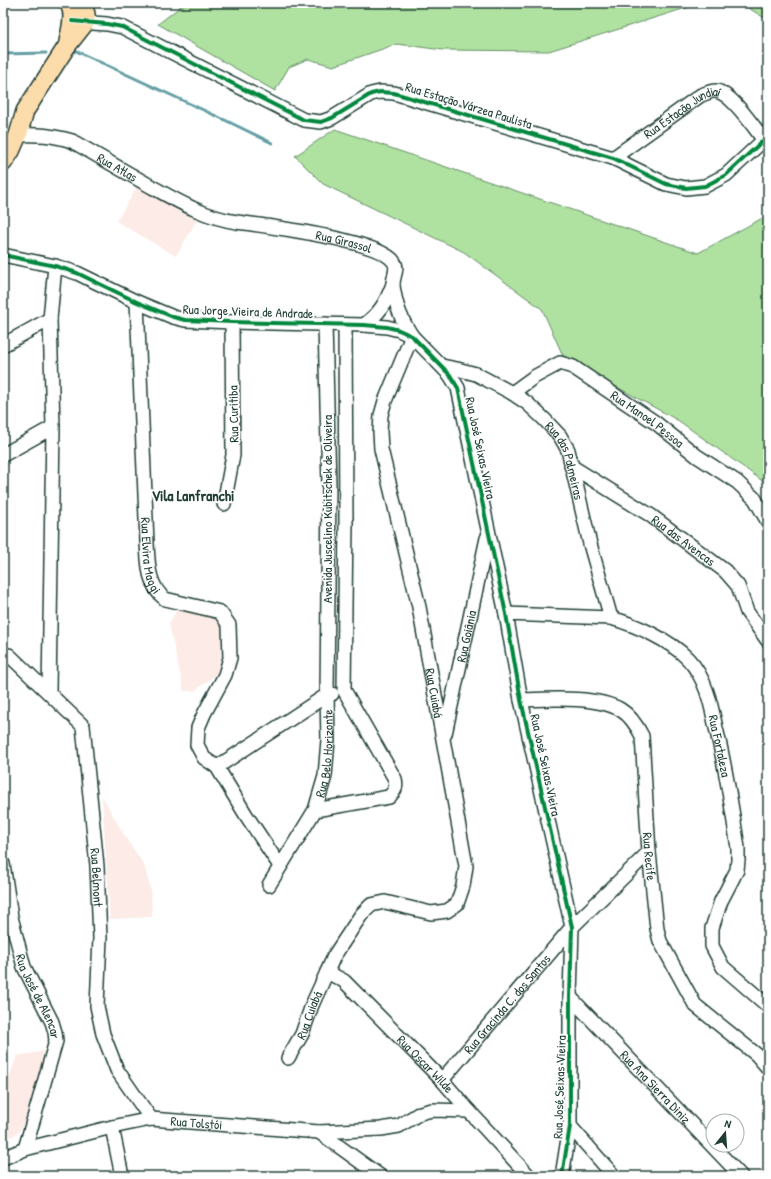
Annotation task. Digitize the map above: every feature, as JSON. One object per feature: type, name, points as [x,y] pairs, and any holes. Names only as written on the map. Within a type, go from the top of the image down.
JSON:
[{"type":"main road","points":[[68,3],[79,22]]},
{"type":"main road","points":[[3,163],[11,151],[18,135],[25,112],[67,46],[79,22],[86,14],[83,3]]},
{"type":"street","name":"Rua Estação Várzea Paulista","points":[[79,22],[122,26],[304,120],[320,122],[332,118],[371,94],[380,92],[394,93],[613,158],[666,184],[686,188],[705,186],[726,174],[766,138]]},
{"type":"street","name":"Rua Estação Jundiaí","points":[[613,158],[701,95],[715,91],[725,94],[766,138]]},
{"type":"street","name":"Rua Atlas","points":[[18,135],[42,134],[56,136],[72,141],[190,207],[212,216]]},
{"type":"street","name":"Rua Girassol","points":[[212,216],[234,222],[298,231],[360,245],[387,256],[394,262],[396,269],[392,284],[400,315],[412,336]]},
{"type":"street","name":"Rua Jorge Vieira de Andrade","points":[[3,255],[55,266],[77,273],[137,302],[184,320],[364,325],[393,328],[412,336],[442,366]]},
{"type":"street","points":[[49,692],[53,427],[50,319],[55,266]]},
{"type":"street","points":[[364,325],[381,310],[392,284]]},
{"type":"street","name":"Rua Elvira Maggi","points":[[137,302],[148,563],[152,584],[158,594],[165,598],[220,612],[229,625],[230,658],[225,675],[214,693],[198,728],[197,745],[204,758],[217,767]]},
{"type":"street","points":[[3,345],[50,319]]},
{"type":"street","name":"Rua Curitiba","points":[[224,504],[233,455],[232,322]]},
{"type":"street","name":"Avenida Juscelino Kubitschek de Oliveira","points":[[325,324],[329,485],[327,695]]},
{"type":"street","name":"Avenida Juscelino Kubitschek de Oliveira","points":[[344,690],[346,484],[345,325]]},
{"type":"street","name":"Rua Cuiabá","points":[[288,1058],[302,1034],[312,1005],[334,956],[361,915],[371,905],[385,902],[432,913],[447,911],[457,904],[463,886],[466,866],[419,607],[385,467],[380,437],[381,416],[384,401],[412,336]]},
{"type":"street","name":"Rua Manoel Pessoa","points":[[512,394],[534,377],[560,363],[573,367],[656,423],[697,456],[737,482],[754,499],[768,522]]},
{"type":"street","name":"Rua das Palmeiras","points":[[442,366],[476,374],[512,394],[527,403],[560,436],[568,450],[590,544],[611,618]]},
{"type":"street","name":"Rua José Seixas Vieira","points":[[442,366],[458,388],[506,614],[521,700],[572,927],[570,997],[570,1126],[562,1176]]},
{"type":"street","points":[[3,455],[53,427]]},
{"type":"street","name":"Rua das Avencas","points":[[571,466],[650,515],[725,571],[738,586],[747,612],[768,641]]},
{"type":"street","points":[[329,485],[346,484]]},
{"type":"street","name":"Rua Goiânia","points":[[443,740],[488,532]]},
{"type":"street","name":"Rua Fortaleza","points":[[506,614],[611,618],[627,622],[670,644],[688,658],[697,670],[709,697],[724,759],[738,848],[737,870],[721,902],[712,928],[712,946],[723,967],[767,1005]]},
{"type":"street","name":"Rua Belmont","points":[[6,656],[49,692],[83,726],[85,733],[97,866],[100,938],[97,1006],[103,1034],[117,1070],[151,1119]]},
{"type":"street","points":[[280,866],[246,815],[217,767],[327,695],[344,690],[395,779],[396,786],[394,792],[389,797],[315,810]]},
{"type":"street","name":"Rua Belo Horizonte","points":[[269,885],[315,810],[325,776],[328,740],[327,695]]},
{"type":"street","name":"Rua Recife","points":[[521,700],[554,699],[599,703],[621,710],[634,721],[642,736],[649,852],[657,929],[660,941],[695,1005],[757,1055],[768,1068]]},
{"type":"street","name":"Rua Gracinda C. dos Santos","points":[[442,1080],[572,927],[649,852]]},
{"type":"street","name":"Rua José de Alencar","points":[[3,864],[11,917],[24,967],[52,1022],[56,1042],[25,1149]]},
{"type":"street","name":"Rua Oscar Wilde","points":[[327,972],[344,981],[442,1080],[529,1176]]},
{"type":"street","name":"Rua Ana Sierra Diniz","points":[[570,997],[741,1176]]},
{"type":"street","name":"Rua Tolstói","points":[[3,1158],[25,1149],[112,1127],[151,1119],[319,1132],[381,1129],[399,1126],[420,1113],[432,1110],[469,1111]]},
{"type":"street","points":[[570,1126],[614,1176]]},
{"type":"street","points":[[112,1127],[122,1176]]},
{"type":"street","points":[[319,1132],[380,1176]]},
{"type":"shaded area","points":[[137,186],[197,220],[176,256],[116,221]]},
{"type":"shaded area","points":[[177,609],[217,618],[225,627],[224,652],[221,671],[194,691],[184,691],[169,624]]},
{"type":"shaded area","points":[[102,796],[124,835],[144,865],[151,891],[152,917],[110,919]]},
{"type":"shaded area","points":[[45,1051],[25,1120],[19,1132],[3,1141],[3,1095],[17,1056]]},
{"type":"green space","points":[[185,3],[702,3],[549,51],[443,50],[397,44],[333,66],[308,59],[289,67],[275,91],[158,24]]},
{"type":"green space","points":[[740,3],[768,3],[768,20]]},
{"type":"green space","points":[[335,129],[698,253],[768,215],[768,481],[764,482],[679,421],[564,358],[542,309],[464,252],[323,184],[295,156]]},
{"type":"waterway","points":[[76,51],[272,143]]},
{"type":"waterway","points":[[3,54],[46,53]]},
{"type":"cycle path","points":[[72,21],[122,27],[304,120],[321,122],[332,118],[371,94],[380,92],[394,93],[613,158],[666,184],[686,188],[705,186],[726,175],[768,136]]},
{"type":"cycle path","points":[[3,255],[55,266],[77,273],[137,302],[173,317],[185,320],[364,325],[387,327],[399,330],[412,336],[450,375],[458,388],[506,614],[521,700],[572,927],[570,997],[570,1126],[562,1176]]},
{"type":"district","name":"Vila Lanfranchi","points":[[193,496]]}]
